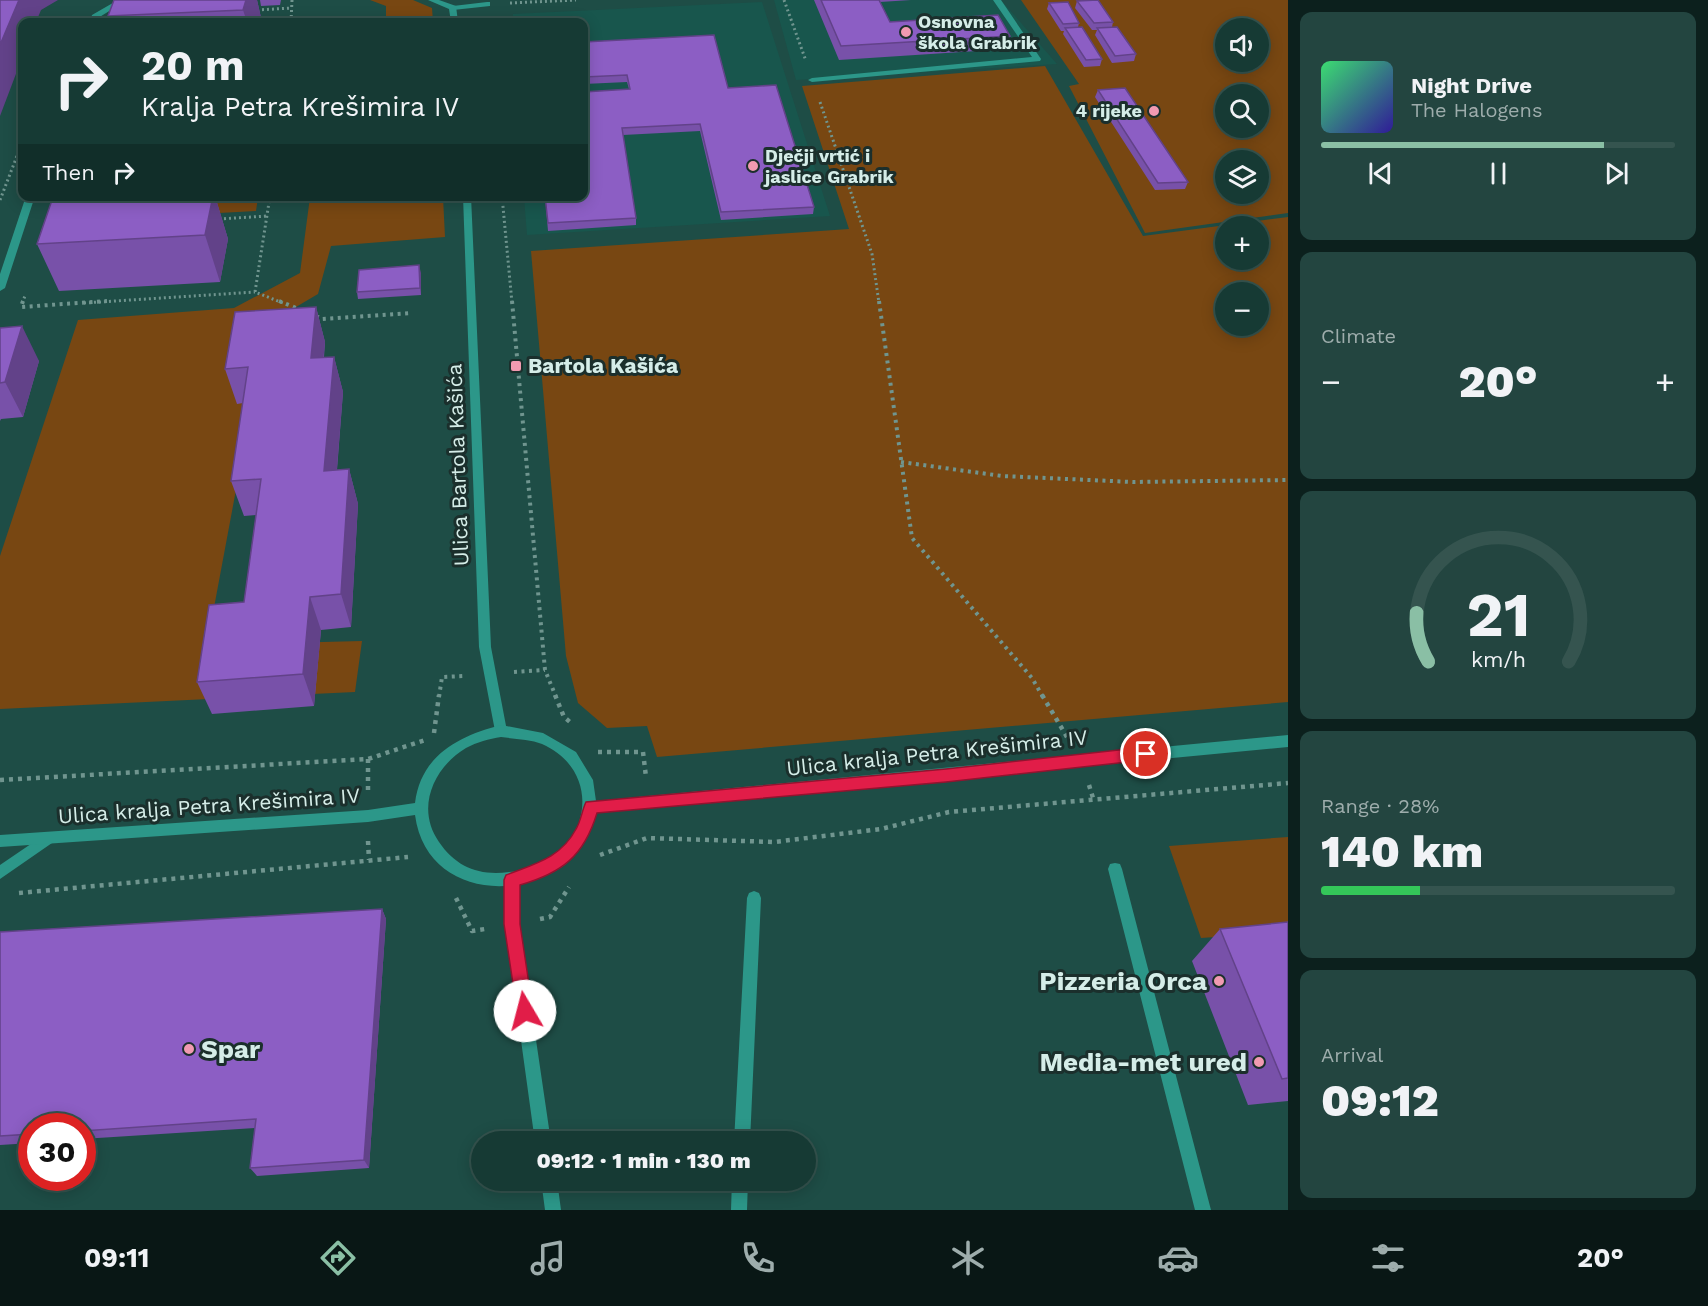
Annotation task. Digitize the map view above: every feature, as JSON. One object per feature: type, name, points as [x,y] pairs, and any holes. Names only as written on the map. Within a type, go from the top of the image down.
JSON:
[{"type":"street","points":[[95,18],[123,0]]},
{"type":"street","points":[[432,0],[453,8],[486,4]]},
{"type":"street","points":[[812,80],[1037,59],[997,0]]},
{"type":"street","points":[[453,8],[454,18]]},
{"type":"street","points":[[0,288],[29,201]]},
{"type":"street","name":"Ulica Bartola Kašića","points":[[467,201],[485,647],[501,731]]},
{"type":"street","points":[[501,731],[536,734],[566,749],[581,765],[589,785],[591,807],[583,832],[567,855],[542,871],[512,880],[483,879],[457,871],[437,854],[424,832],[421,808],[425,786],[437,766],[455,749],[477,737],[501,731]]},
{"type":"street","name":"Ulica kralja Petra Krešimira IV","points":[[591,807],[946,776],[1080,759],[1288,741]]},
{"type":"street","name":"Ulica kralja Petra Krešimira IV","points":[[0,841],[368,816],[421,808]]},
{"type":"street","points":[[0,873],[47,839]]},
{"type":"street","points":[[1115,869],[1203,1210]]},
{"type":"street","points":[[512,880],[512,924],[541,1131]]},
{"type":"street","points":[[743,1131],[754,898]]},
{"type":"street","points":[[550,1191],[553,1210]]},
{"type":"street","points":[[739,1210],[740,1191]]},
{"type":"path","points":[[291,18],[292,0]]},
{"type":"path","points":[[486,4],[576,0]]},
{"type":"path","points":[[784,0],[872,254],[912,538],[1032,678],[1080,759]]},
{"type":"path","points":[[257,10],[292,8]]},
{"type":"path","points":[[0,200],[18,153]]},
{"type":"path","points":[[255,292],[269,201]]},
{"type":"path","points":[[502,201],[545,670],[564,717],[573,726]]},
{"type":"path","points":[[209,220],[267,216]]},
{"type":"path","points":[[28,285],[21,307],[255,292],[303,311]]},
{"type":"path","points":[[313,315],[322,319],[411,313]]},
{"type":"path","points":[[901,462],[1013,477],[1133,482],[1288,480]]},
{"type":"path","points":[[0,780],[368,759],[434,737],[442,677]]},
{"type":"path","points":[[597,752],[643,752],[649,802],[647,838],[774,842],[881,829],[949,812],[1288,783]]},
{"type":"path","points":[[12,893],[369,860]]},
{"type":"shaded area","points":[[370,0],[413,0],[432,8],[433,18],[386,18],[386,6]]},
{"type":"shaded area","name":"Osnovna škola Grabrik","points":[[774,0],[1001,0],[1057,64],[796,80]]},
{"type":"shaded area","name":"4 rijeke","points":[[1021,0],[1288,0],[1288,213],[1267,216],[1215,216],[1215,223],[1145,233],[1069,86],[1079,84]]},
{"type":"shaded area","points":[[762,2],[830,216],[527,235],[524,201],[588,201],[588,18],[513,18],[513,14]]},
{"type":"shaded area","points":[[1045,66],[1143,236],[1215,227],[1215,270],[1269,270],[1269,219],[1288,217],[1288,702],[657,757],[647,726],[607,728],[578,703],[566,656],[531,251],[849,229],[802,86]]},
{"type":"shaded area","points":[[77,201],[257,201],[256,211],[70,221]]},
{"type":"shaded area","points":[[309,201],[443,201],[445,237],[331,246],[318,294],[267,324],[207,645],[362,641],[355,692],[0,709],[0,556],[78,320],[234,308],[300,273]]},
{"type":"shaded area","points":[[1288,837],[1288,932],[1201,938],[1169,846]]},
{"type":"building","points":[[0,0],[19,0],[0,45]]},
{"type":"building","points":[[114,0],[246,0],[243,10],[108,16]]},
{"type":"building","points":[[821,0],[879,0],[890,22],[998,15],[1010,36],[841,46]]},
{"type":"building","points":[[1098,0],[1113,22],[1094,23],[1077,1]]},
{"type":"building","points":[[1068,2],[1079,23],[1063,24],[1049,3]]},
{"type":"building","points":[[1082,27],[1102,59],[1086,60],[1065,28]]},
{"type":"building","points":[[1117,27],[1136,54],[1115,56],[1097,28]]},
{"type":"building","name":"Dječji vrtić i jaslice Grabrik","points":[[714,35],[728,88],[776,85],[814,207],[721,212],[700,124],[622,128],[636,218],[548,223],[546,201],[588,201],[588,92],[630,89],[627,75],[588,77],[588,42]]},
{"type":"building","points":[[1125,88],[1188,182],[1158,183],[1098,90]]},
{"type":"building","points":[[52,201],[212,201],[205,235],[37,244]]},
{"type":"building","points":[[419,265],[420,288],[357,292],[359,270]]},
{"type":"building","points":[[316,307],[311,358],[334,357],[324,471],[349,469],[341,594],[310,597],[303,674],[197,682],[209,605],[244,602],[261,479],[231,481],[248,367],[225,369],[235,312]]},
{"type":"building","points":[[22,326],[5,382],[0,383],[0,328]]},
{"type":"building","name":"Spar","points":[[382,909],[364,1160],[250,1168],[256,1119],[96,1130],[96,1113],[18,1113],[18,1135],[0,1136],[0,932]]},
{"type":"building","points":[[1288,922],[1288,1078],[1282,1079],[1220,929]]},
{"type":"place","name":"Osnovna škola Grabrik","points":[[906,32]]},
{"type":"place","name":"4 rijeke","points":[[1154,111]]},
{"type":"place","name":"Dječji vrtić i jaslice Grabrik","points":[[753,166]]},
{"type":"place","name":"Bartola Kašića","points":[[516,366]]},
{"type":"place","name":"Pizzeria Orca","points":[[1219,981]]},
{"type":"place","name":"Spar","points":[[189,1049]]},
{"type":"place","name":"Media-met ured","points":[[1259,1062]]},
{"type":"route","points":[[525,1011],[512,924],[512,880],[542,871],[567,855],[583,832],[591,807],[946,776],[1080,759],[1146,754]]}]
